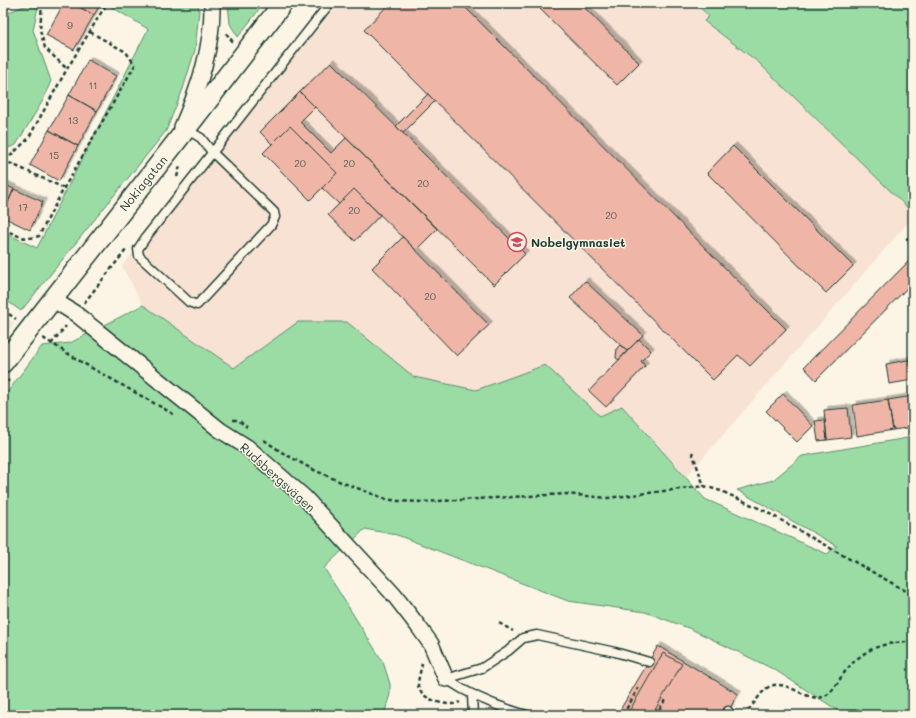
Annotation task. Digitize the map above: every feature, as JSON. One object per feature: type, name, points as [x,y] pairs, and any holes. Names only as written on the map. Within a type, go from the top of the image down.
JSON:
[{"type":"street","points":[[178,153],[204,70],[213,15],[212,3]]},
{"type":"street","name":"Nokiagatan","points":[[3,362],[52,299],[178,153],[186,129],[282,3]]},
{"type":"street","name":"Rudsbergsvägen","points":[[52,299],[76,314],[220,430],[248,447],[305,498],[394,595],[431,644],[446,679]]},
{"type":"lane","points":[[186,129],[201,138],[212,152],[274,212],[275,218],[271,225],[197,305],[189,302],[138,256],[138,249],[212,152],[330,3]]},
{"type":"lane","points":[[446,679],[482,668],[508,651],[523,638],[537,635],[627,655],[649,662]]},
{"type":"lane","points":[[446,679],[472,695],[509,710],[528,715]]},
{"type":"lane","points":[[472,695],[473,715]]},
{"type":"path","points":[[3,9],[12,3]]},
{"type":"path","points":[[42,3],[40,30],[45,48],[67,69]]},
{"type":"path","points":[[64,188],[4,161],[28,139],[67,69],[107,3]]},
{"type":"path","points":[[3,229],[23,238],[30,239],[39,236],[64,188],[135,65],[126,52],[90,32]]},
{"type":"path","points":[[176,180],[180,166],[178,153]]},
{"type":"path","points":[[906,239],[913,237]]},
{"type":"path","points":[[51,344],[130,244]]},
{"type":"path","points":[[42,336],[51,344],[117,383],[176,415]]},
{"type":"path","points":[[229,421],[235,419],[238,420],[250,430]]},
{"type":"path","points":[[263,439],[283,453],[312,469],[386,499],[398,501],[422,502],[566,494],[608,498],[704,486],[721,491],[763,510],[913,594]]},
{"type":"path","points":[[692,452],[704,486]]},
{"type":"path","points":[[743,715],[767,688],[774,685],[788,687],[815,698],[823,697],[830,693],[845,672],[859,657],[870,649],[888,644],[913,642]]},
{"type":"path","points":[[623,715],[640,685]]},
{"type":"path","points":[[656,715],[665,700]]},
{"type":"shaded area","name":"Nobelgymnasiet","points":[[339,3],[695,3],[709,17],[705,21],[758,62],[913,213],[913,217],[686,477],[623,406],[601,416],[545,366],[476,390],[414,377],[347,322],[298,322],[234,368],[143,305],[122,266]]},
{"type":"shaded area","points":[[3,315],[14,323],[3,338]]},
{"type":"green space","points":[[31,3],[38,7],[33,30],[51,81],[42,102],[16,145],[3,150],[3,15]]},
{"type":"green space","points":[[112,3],[198,3],[199,11],[195,50],[183,89],[166,131],[21,311],[3,298],[3,232],[37,248],[148,29],[110,6]]},
{"type":"green space","points":[[228,3],[264,3],[238,37],[230,24]]},
{"type":"green space","points":[[695,3],[913,3],[913,213],[758,62],[704,21],[709,16]]},
{"type":"green space","points":[[143,305],[234,368],[298,322],[347,322],[414,377],[476,390],[545,365],[600,416],[622,406],[705,499],[827,554],[837,546],[737,490],[773,480],[802,456],[913,437],[913,715],[845,715],[775,670],[691,629],[645,612],[568,601],[397,535],[365,529],[324,568],[383,662],[390,684],[390,694],[384,715],[8,715],[3,712],[3,398],[42,346],[70,343]]},
{"type":"building","points":[[64,3],[72,3],[94,15],[74,50],[46,35]]},
{"type":"building","points":[[72,3],[101,3],[94,15]]},
{"type":"building","points":[[386,3],[461,3],[786,329],[750,366],[738,355],[713,380],[364,30],[388,5]]},
{"type":"building","points":[[546,3],[580,3],[639,63],[617,85],[540,9]]},
{"type":"building","points":[[88,60],[116,76],[97,111],[69,95]]},
{"type":"building","points":[[331,62],[525,254],[494,285],[300,92]]},
{"type":"building","points":[[300,92],[315,107],[300,122],[331,153],[346,138],[437,229],[416,250],[354,189],[339,204],[322,188],[337,173],[290,126],[272,144],[260,132]]},
{"type":"building","points":[[428,94],[435,101],[403,133],[396,126]]},
{"type":"building","points":[[69,95],[97,111],[78,146],[49,130]]},
{"type":"building","points":[[290,126],[337,173],[310,200],[263,153]]},
{"type":"building","points":[[49,130],[78,146],[59,181],[30,165]]},
{"type":"building","points":[[733,146],[853,266],[826,293],[707,173]]},
{"type":"building","points":[[3,184],[14,189],[3,213]]},
{"type":"building","points":[[14,189],[43,202],[30,230],[3,217],[3,213]]},
{"type":"building","points":[[354,189],[380,215],[355,241],[328,215]]},
{"type":"building","points":[[403,237],[489,325],[457,356],[372,268]]},
{"type":"building","points":[[913,257],[913,282],[816,380],[804,367]]},
{"type":"building","points":[[585,281],[643,335],[627,351],[570,298]]},
{"type":"building","points":[[639,339],[651,351],[641,361],[645,366],[606,407],[589,391]]},
{"type":"building","points":[[620,345],[627,351],[619,360],[616,358],[617,348]]},
{"type":"building","points":[[913,359],[913,380],[889,384],[886,364]]},
{"type":"building","points":[[783,394],[813,426],[797,442],[766,411]]},
{"type":"building","points":[[913,396],[913,427],[893,430],[888,400]]},
{"type":"building","points":[[888,400],[893,430],[857,436],[853,405]]},
{"type":"building","points":[[848,408],[851,437],[827,440],[824,410]]},
{"type":"building","points":[[825,420],[827,440],[818,441],[815,421]]},
{"type":"building","points":[[658,646],[738,694],[726,715],[617,715]]},
{"type":"building","points":[[663,653],[682,664],[652,715],[627,715]]},
{"type":"place","name":"Nobelgymnasiet","points":[[517,242]]}]
